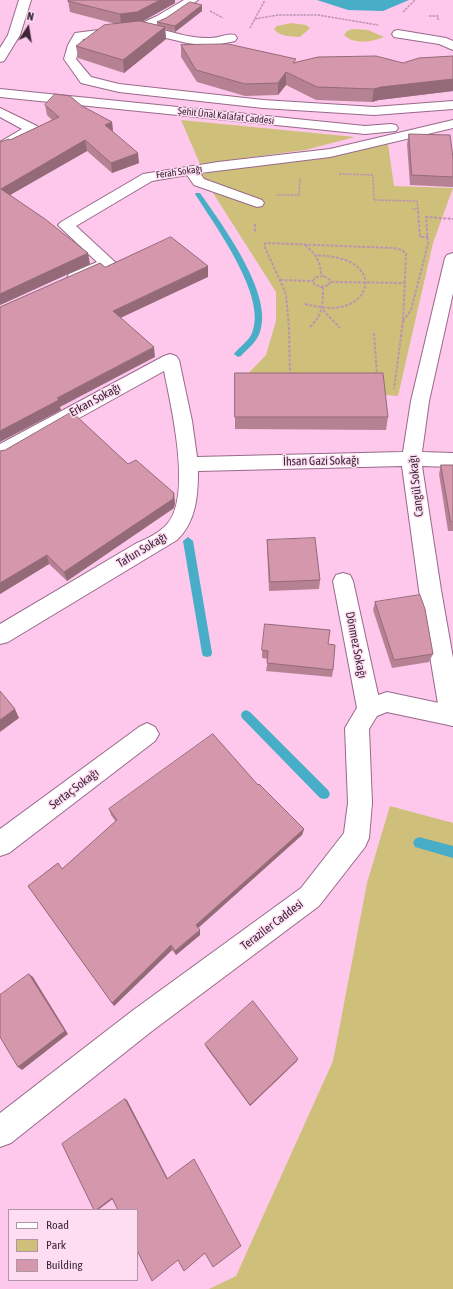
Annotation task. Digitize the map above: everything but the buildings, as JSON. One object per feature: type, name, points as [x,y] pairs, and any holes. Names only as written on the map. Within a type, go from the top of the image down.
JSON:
[{"type":"street","points":[[0,58],[14,35],[26,0]]},
{"type":"street","points":[[192,0],[161,20],[141,28],[79,36],[74,45],[70,60],[86,80],[127,89],[263,104],[374,111],[453,105]]},
{"type":"street","points":[[141,28],[187,39],[211,42],[231,38]]},
{"type":"street","points":[[398,34],[442,41],[453,46]]},
{"type":"street","name":"Şehit Ünal Kalafat Caddesi","points":[[0,93],[365,130],[453,124]]},
{"type":"street","points":[[0,112],[32,129],[0,148]]},
{"type":"street","name":"Ferah Sokağı","points":[[65,283],[108,263],[66,225],[148,177],[190,170],[330,153],[453,124]]},
{"type":"street","points":[[190,170],[199,182],[257,203]]},
{"type":"street","name":"Cangül Sokağı","points":[[452,716],[430,590],[411,459],[420,401],[453,258]]},
{"type":"street","name":"Erkan Sokağı","points":[[0,453],[170,360]]},
{"type":"street","name":"Tafun Sokağı","points":[[0,635],[142,550],[163,540],[177,527],[185,512],[189,464],[170,360]]},
{"type":"street","name":"İhsan Gazi Sokağı","points":[[189,464],[411,459],[453,460]]},
{"type":"street","name":"Dönmez Sokağı","points":[[343,581],[369,708]]},
{"type":"street","points":[[369,708],[387,702],[452,716]]},
{"type":"street","name":"Teraziler Caddesi","points":[[0,1132],[142,1021],[310,897],[356,838],[360,803],[356,728],[369,708]]},
{"type":"street","name":"Sertaç Sokağı","points":[[0,844],[147,734]]},
{"type":"path","points":[[398,15],[404,12],[415,0]]},
{"type":"path","points":[[255,19],[278,15],[318,15],[381,25]]},
{"type":"path","points":[[427,16],[438,16],[439,23]]},
{"type":"path","points":[[254,233],[258,194],[299,195],[300,173]]},
{"type":"path","points":[[334,174],[372,175],[374,200],[417,201],[420,237],[428,237]]},
{"type":"path","points":[[413,209],[418,209]]},
{"type":"path","points":[[403,321],[411,310],[428,244],[426,217],[453,219]]},
{"type":"path","points":[[295,376],[290,375],[289,370],[289,328],[286,294],[264,245],[266,243],[394,248],[402,250],[406,254],[403,321],[394,399],[420,401]]},
{"type":"path","points":[[305,244],[316,255],[321,265],[321,276]]},
{"type":"path","points":[[305,304],[323,309],[340,307],[351,303],[360,296],[367,283],[362,270],[352,263],[338,257],[316,255]]},
{"type":"path","points":[[280,280],[313,280],[316,277],[321,276],[329,278],[331,282]]},
{"type":"path","points":[[313,280],[316,285],[323,287],[329,285],[331,282],[405,283]]},
{"type":"path","points":[[310,327],[323,309],[323,287]]},
{"type":"path","points":[[323,309],[340,328]]},
{"type":"path","points":[[374,333],[378,374],[375,377]]},
{"type":"green space","points":[[292,23],[306,25],[310,28],[300,37],[282,35],[274,29],[277,26]]},
{"type":"green space","points":[[353,29],[368,30],[384,37],[364,42],[353,40],[344,35],[347,31]]},
{"type":"green space","points":[[181,120],[355,137],[305,150],[200,164]]},
{"type":"green space","points":[[388,144],[394,186],[453,188],[433,243],[398,396],[240,382],[266,355],[276,321],[276,292],[201,174]]},
{"type":"green space","points":[[390,806],[453,823],[453,1289],[209,1289],[236,1276],[333,1061],[367,883]]},
{"type":"water","points":[[317,0],[409,0],[383,11],[348,10]]},
{"type":"waterway","points":[[198,194],[240,260],[256,298],[259,315],[257,331],[238,354]]},
{"type":"waterway","points":[[188,541],[207,653]]},
{"type":"waterway","points":[[246,715],[324,794]]},
{"type":"waterway","points":[[419,843],[453,852]]}]
